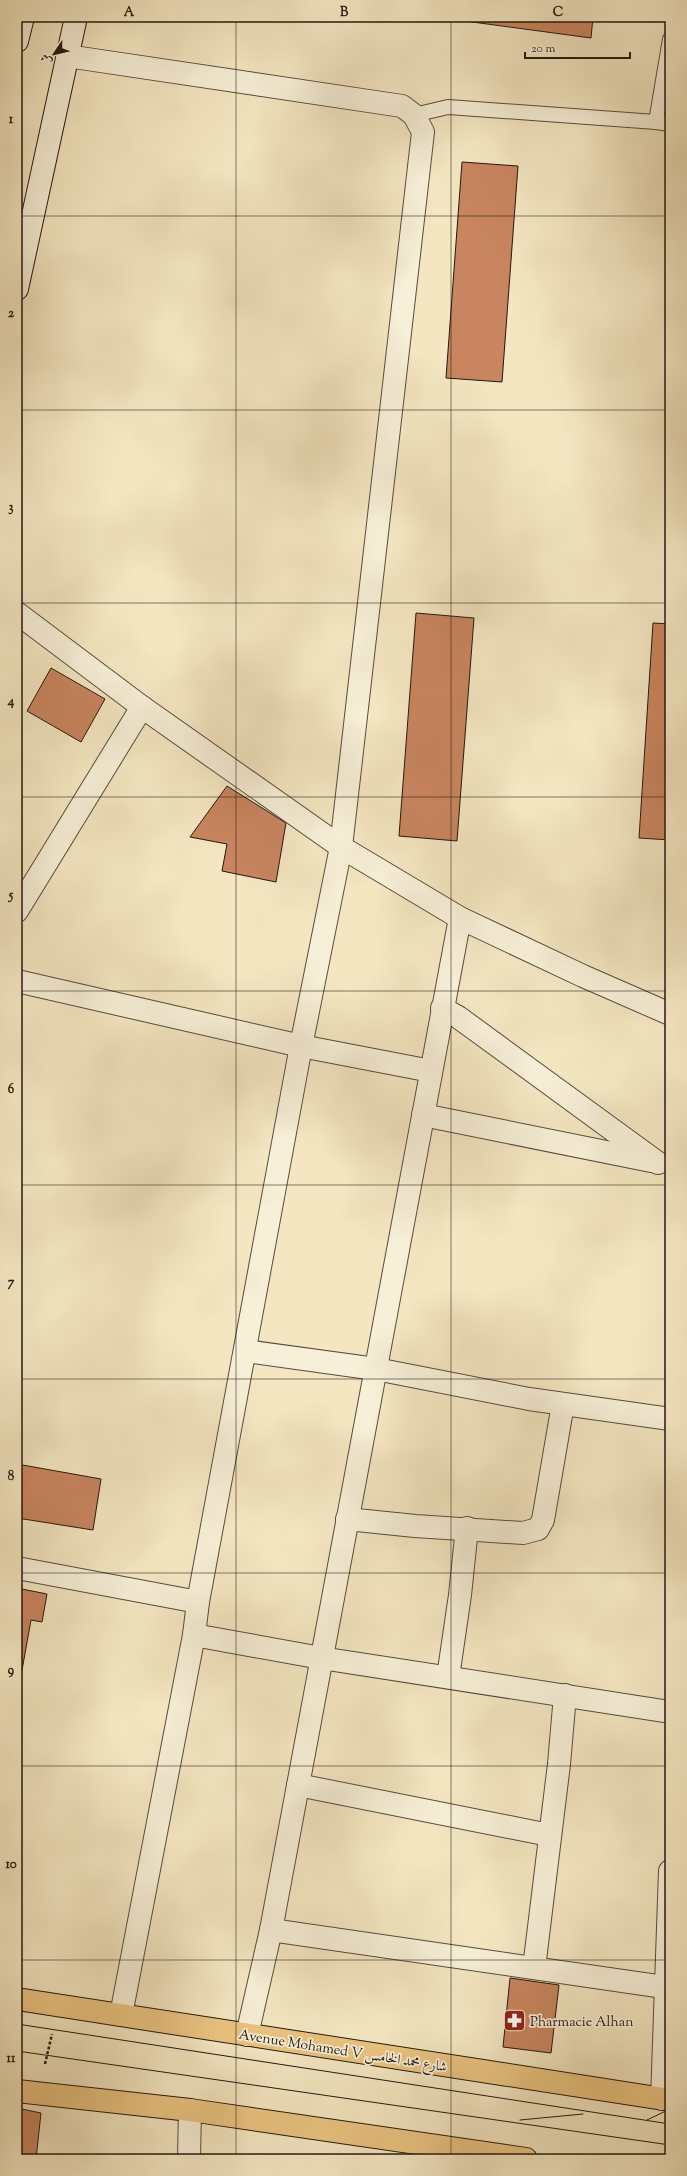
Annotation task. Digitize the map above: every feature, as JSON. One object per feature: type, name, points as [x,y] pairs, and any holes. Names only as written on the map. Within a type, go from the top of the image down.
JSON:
[{"type":"main road","name":"Avenue Mohamed V شارع محمد الخامس","points":[[17,1999],[666,2099]]},
{"type":"main road","points":[[17,2091],[190,2110],[521,2159]]},
{"type":"street","points":[[17,41],[23,17]]},
{"type":"street","points":[[17,289],[76,17]]},
{"type":"street","points":[[67,56],[402,106],[414,116],[423,132],[341,847],[301,1046],[198,1602],[194,1635],[121,2015]]},
{"type":"street","points":[[17,613],[142,707],[341,847],[460,918],[583,976],[670,1014]]},
{"type":"street","points":[[17,911],[142,707]]},
{"type":"street","points":[[247,2035],[271,1930],[460,918]]},
{"type":"street","points":[[17,981],[301,1046],[431,1071]]},
{"type":"street","points":[[442,1008],[458,1017],[664,1164]]},
{"type":"street","points":[[423,1114],[664,1164]]},
{"type":"street","points":[[245,1351],[376,1369],[563,1404],[670,1419]]},
{"type":"street","points":[[347,1519],[415,1526],[467,1528],[523,1533],[538,1529],[543,1520],[563,1404]]},
{"type":"street","points":[[448,1677],[460,1595],[467,1528]]},
{"type":"street","points":[[17,1568],[198,1602]]},
{"type":"street","points":[[194,1635],[321,1658],[670,1712]]},
{"type":"street","points":[[534,1968],[549,1835],[559,1764],[565,1695]]},
{"type":"street","points":[[298,1785],[549,1835]]},
{"type":"street","points":[[666,2099],[664,1987],[670,1871]]},
{"type":"street","points":[[271,1930],[664,1987]]},
{"type":"street","points":[[189,2159],[190,2110]]},
{"type":"lane","points":[[656,122],[670,39]]},
{"type":"lane","points":[[414,116],[448,107],[670,124]]},
{"type":"path","points":[[40,2094],[52,2030],[62,2007]]},
{"type":"building","points":[[435,17],[593,17],[591,38]]},
{"type":"building","points":[[462,162],[518,166],[502,382],[446,378]]},
{"type":"building","points":[[416,613],[474,618],[457,841],[399,836]]},
{"type":"building","points":[[653,623],[670,624],[670,840],[639,838]]},
{"type":"building","points":[[51,668],[105,699],[81,742],[27,711]]},
{"type":"building","points":[[227,786],[286,823],[276,882],[222,871],[227,844],[190,837]]},
{"type":"building","points":[[17,1464],[101,1479],[93,1530],[17,1518]]},
{"type":"building","points":[[17,1588],[47,1594],[42,1622],[31,1620],[17,1698]]},
{"type":"building","points":[[510,1978],[559,1985],[551,2053],[503,2047]]},
{"type":"building","points":[[17,2108],[41,2113],[36,2159],[17,2159]]},
{"type":"tram line","points":[[17,2024],[670,2124]]},
{"type":"tram line","points":[[17,2051],[670,2145]]},
{"type":"tram line","points":[[647,2120],[670,2109]]},
{"type":"tram line","points":[[520,2120],[583,2114]]},
{"type":"place","name":"Pharmacie Alhan","points":[[515,2021]]}]
